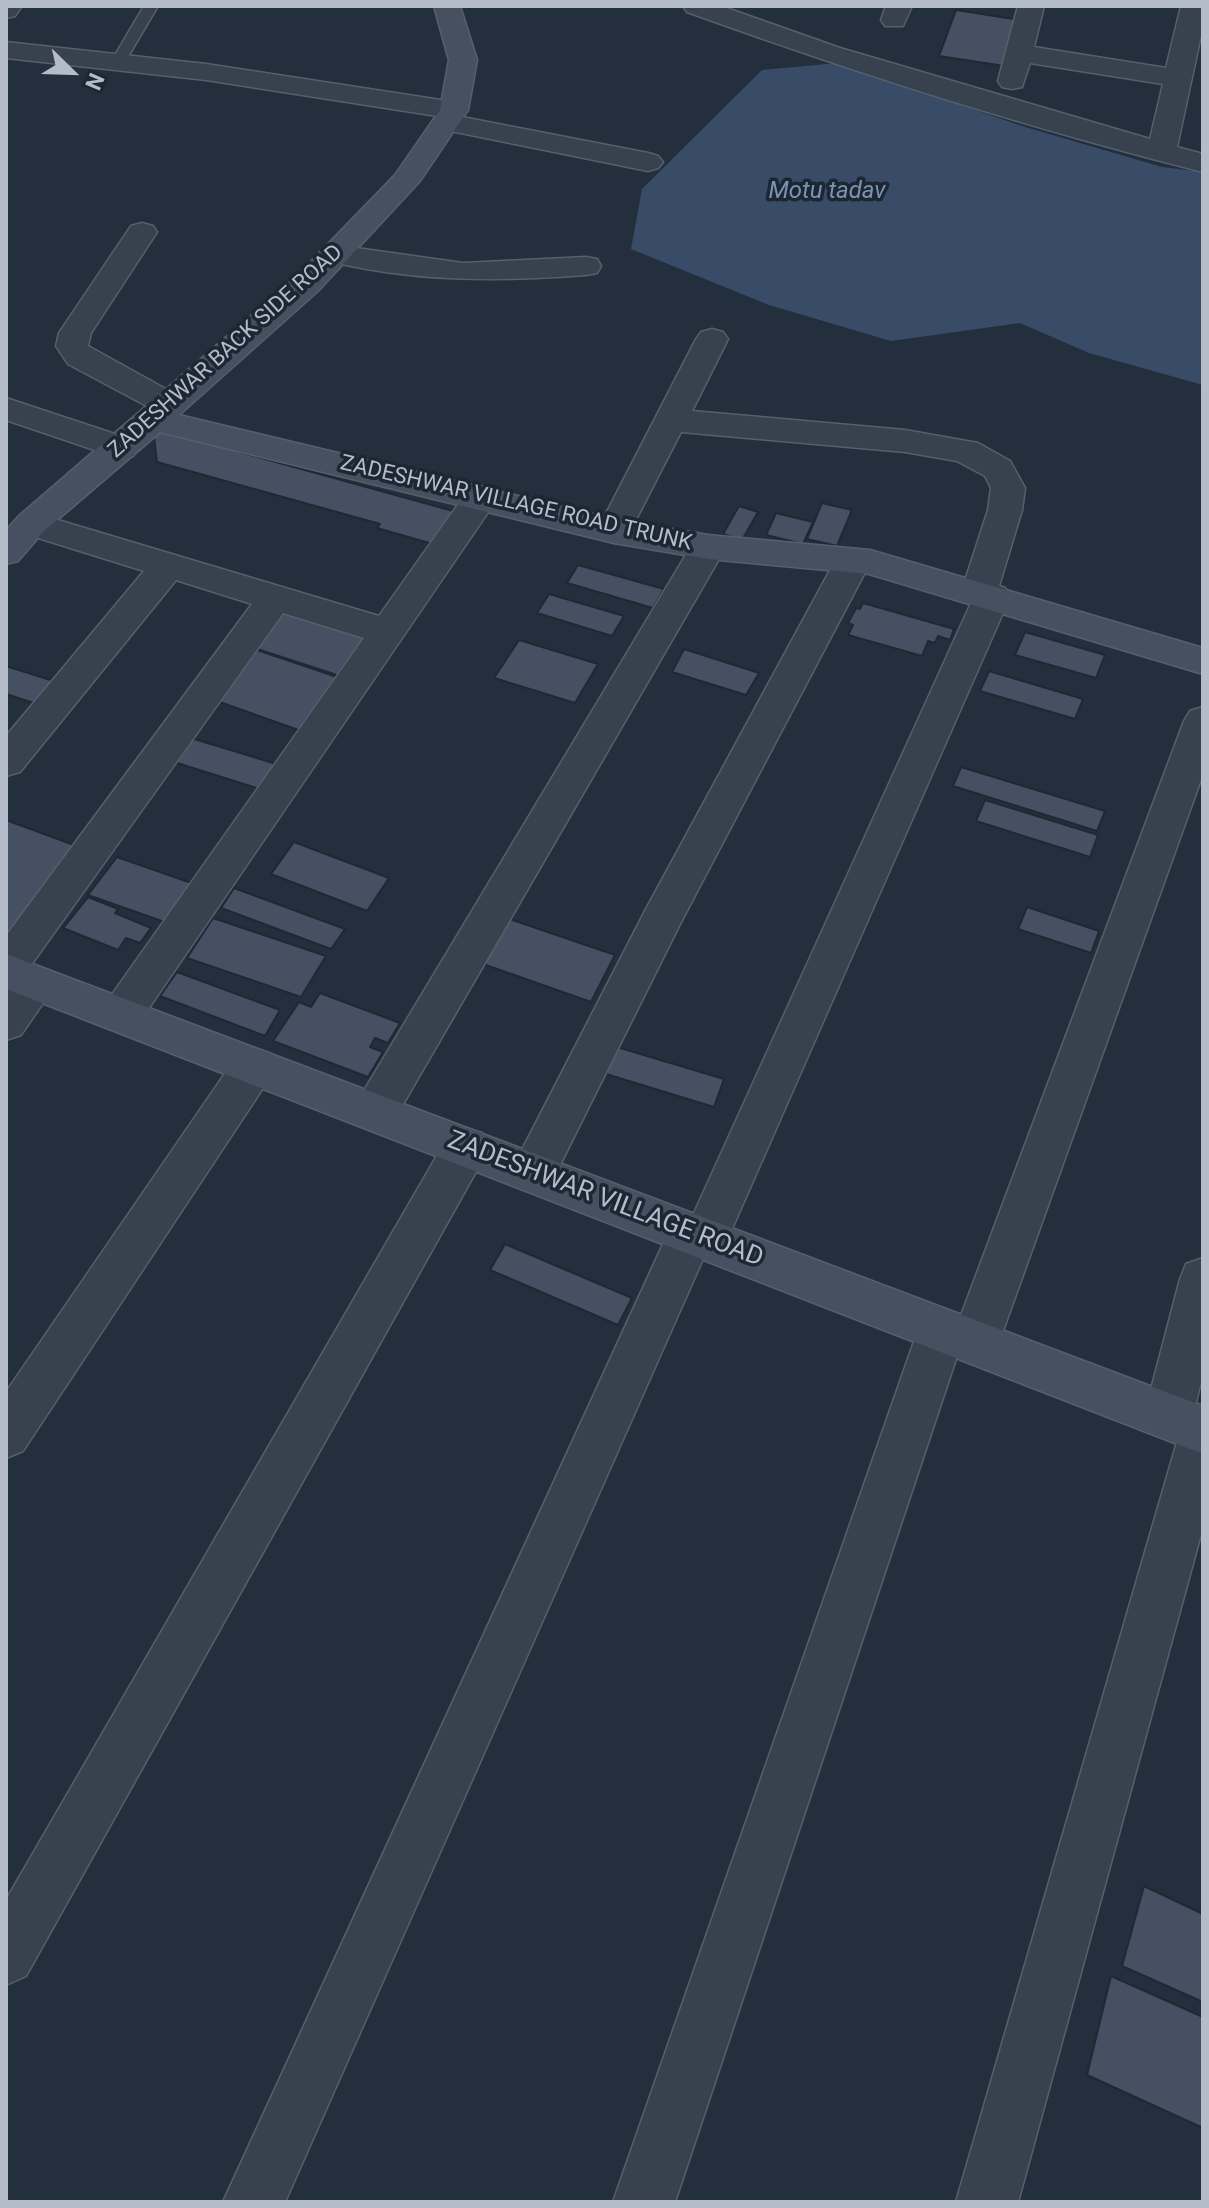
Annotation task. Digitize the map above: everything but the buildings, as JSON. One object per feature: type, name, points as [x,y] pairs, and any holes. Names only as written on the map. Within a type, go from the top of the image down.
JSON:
[{"type":"street","name":"ZADESHWAR BACK SIDE ROAD","points":[[6,552],[31,524],[307,284],[405,181],[450,116],[463,60],[447,6]]},
{"type":"street","points":[[696,6],[769,33],[1005,108],[1203,163]]},
{"type":"street","points":[[769,33],[781,6]]},
{"type":"street","points":[[1005,108],[1031,6]]},
{"type":"street","points":[[1161,152],[1194,6]]},
{"type":"street","points":[[6,50],[206,72],[450,116],[648,162]]},
{"type":"street","points":[[1019,53],[1178,78]]},
{"type":"street","points":[[142,232],[75,333],[72,346],[79,357],[162,413]]},
{"type":"street","points":[[335,254],[418,268],[465,272],[514,272],[586,266]]},
{"type":"street","points":[[614,531],[712,339]]},
{"type":"street","points":[[6,409],[121,448]]},
{"type":"street","name":"ZADESHWAR VILLAGE ROAD TRUNK","points":[[162,413],[614,531],[708,547],[870,562],[1203,661]]},
{"type":"street","points":[[254,2202],[698,1236],[986,595],[1008,488],[998,469],[988,463],[966,451],[905,441],[671,420]]},
{"type":"street","points":[[121,1015],[481,497]]},
{"type":"street","points":[[31,524],[387,632]]},
{"type":"street","points":[[375,1112],[708,547]]},
{"type":"street","points":[[533,1173],[661,921],[853,561]]},
{"type":"street","points":[[6,762],[168,566]]},
{"type":"street","points":[[6,1022],[16,974],[275,598]]},
{"type":"street","points":[[644,2202],[958,1336],[1203,721]]},
{"type":"street","name":"ZADESHWAR VILLAGE ROAD","points":[[16,974],[1191,1427]]},
{"type":"street","points":[[6,1434],[254,1066]]},
{"type":"street","points":[[6,1956],[466,1147]]},
{"type":"street","points":[[987,2202],[1191,1427],[1203,1279]]},
{"type":"lane","points":[[118,62],[151,6]]},
{"type":"water","name":"Motu tadav","points":[[838,63],[1022,126],[1162,167],[1203,172],[1203,385],[1089,353],[1020,323],[891,341],[769,305],[631,249],[642,189],[762,70]]}]
